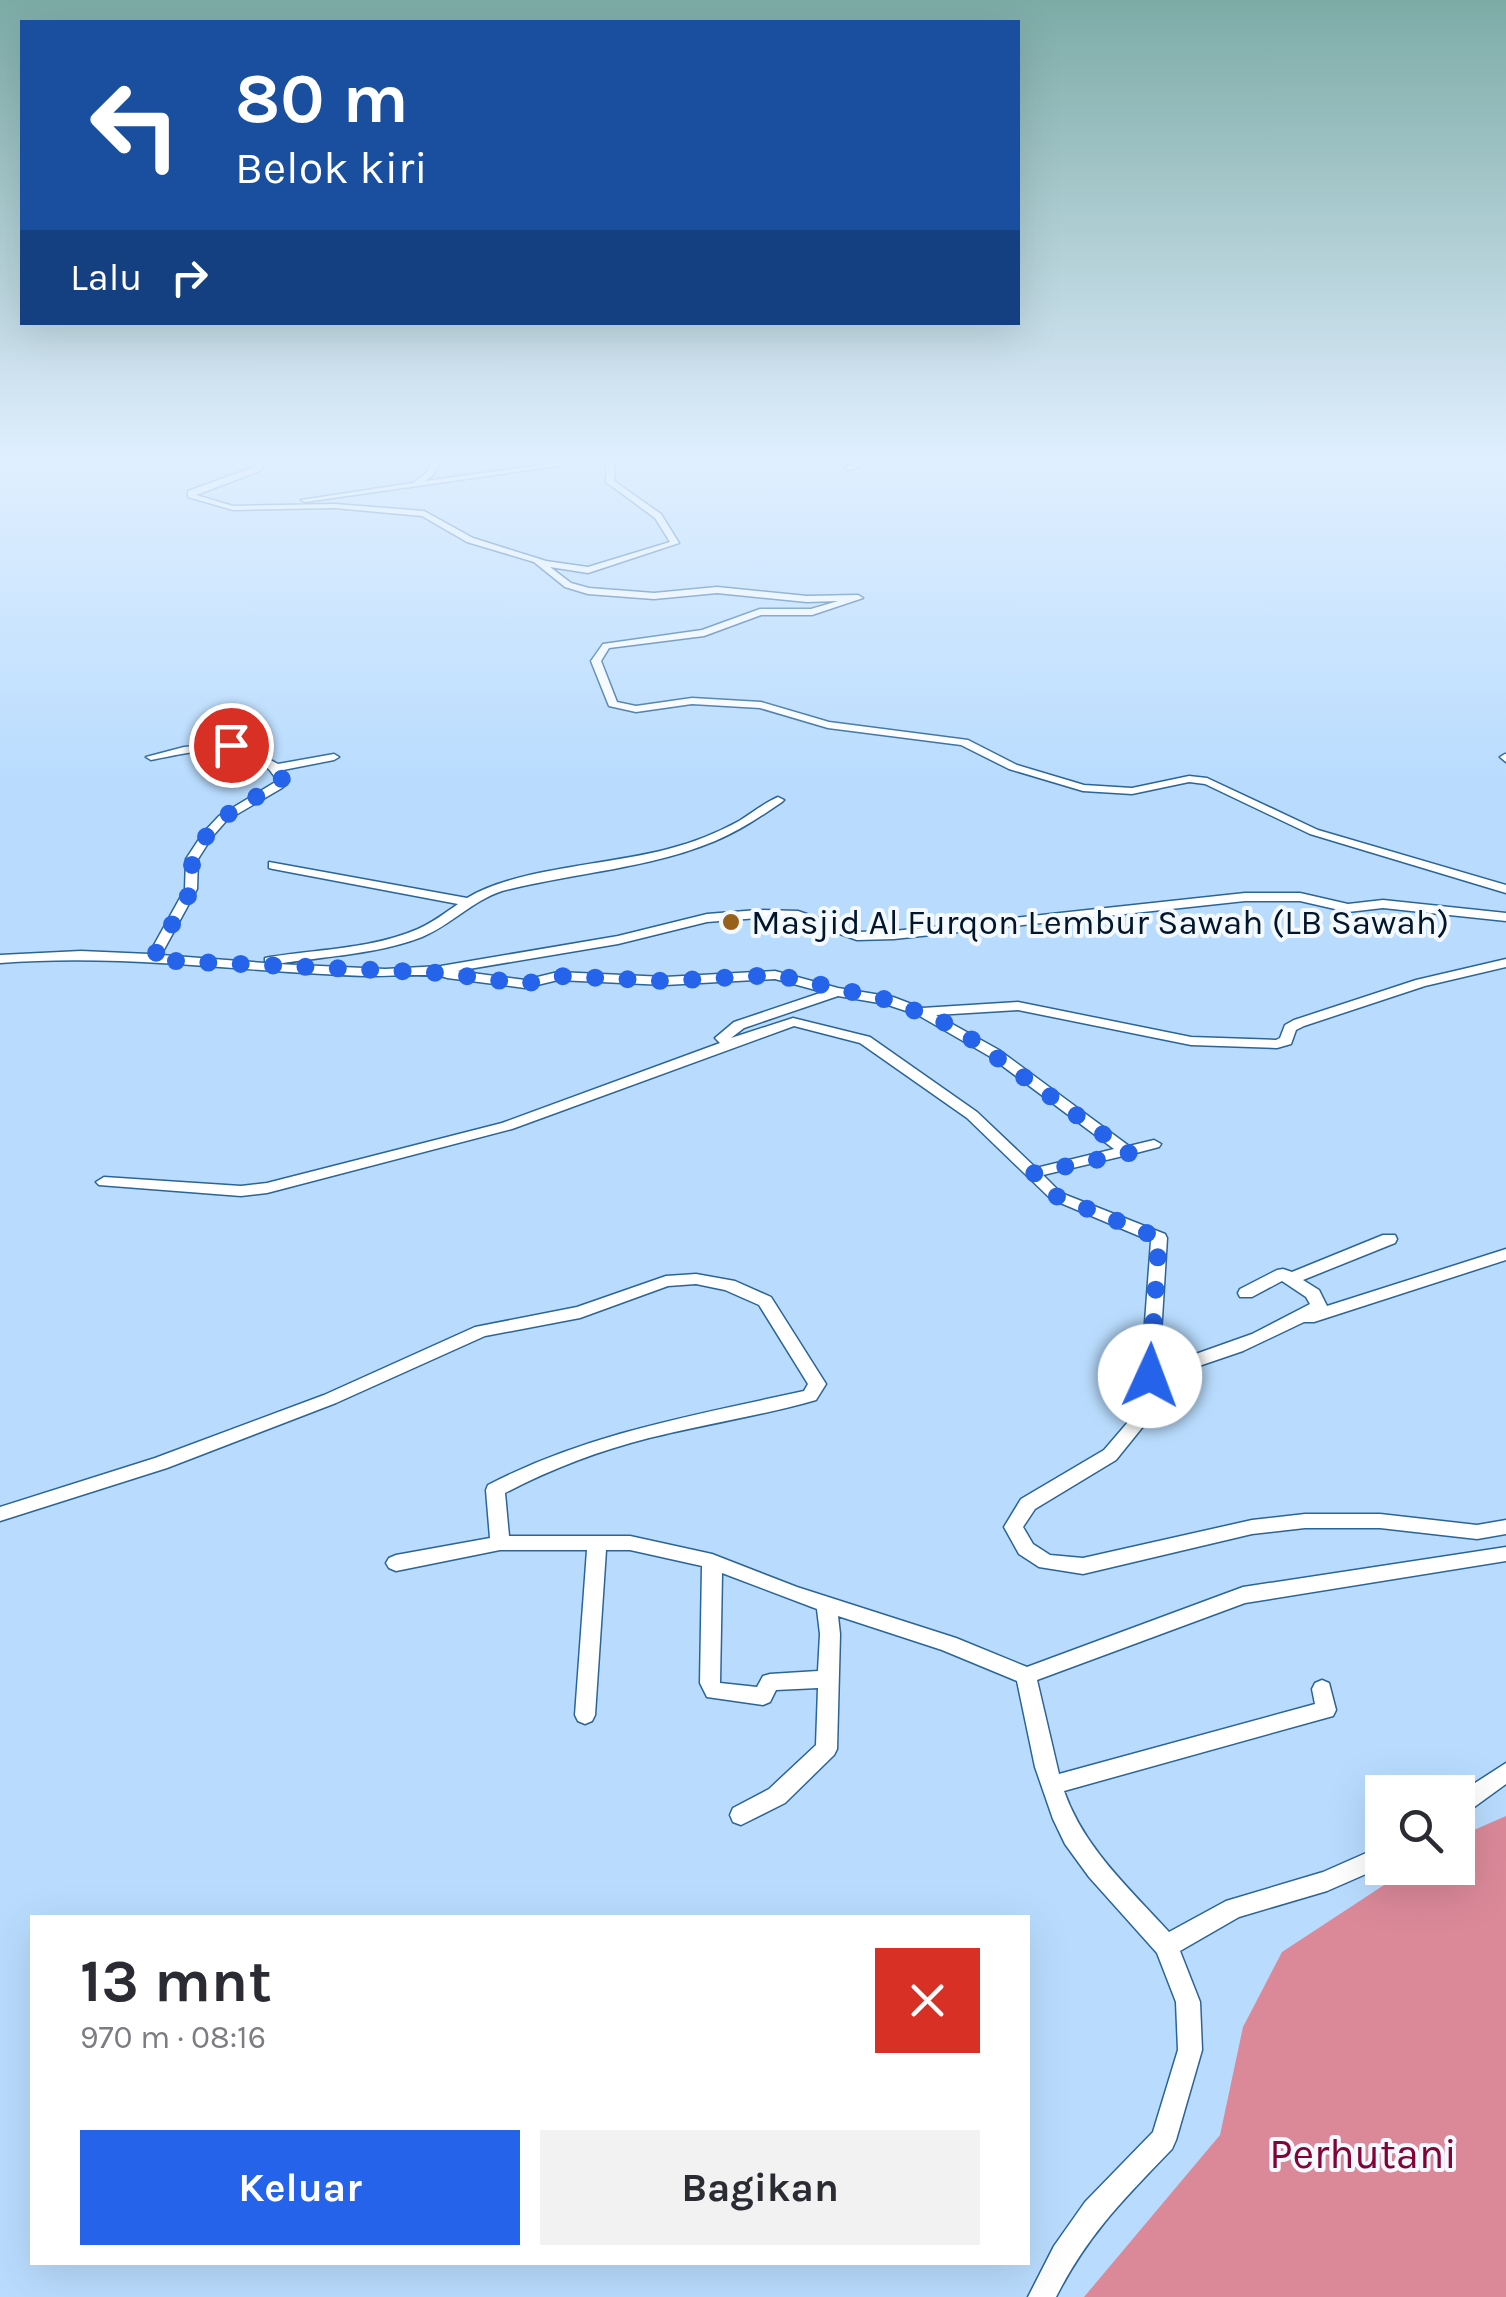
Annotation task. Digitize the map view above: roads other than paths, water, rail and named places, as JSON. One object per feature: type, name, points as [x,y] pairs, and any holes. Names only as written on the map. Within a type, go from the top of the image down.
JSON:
[{"type":"street","points":[[541,566],[568,584],[588,591],[654,596],[717,590],[807,599],[858,598],[812,612],[760,612],[704,634],[606,646],[596,661],[610,702],[620,707],[644,709],[697,701],[761,705],[828,725],[964,742],[1013,766],[1083,788],[1132,791],[1189,779],[1207,780],[1314,832],[1506,889]]},
{"type":"street","points":[[566,566],[588,570],[601,566]]},
{"type":"street","points":[[151,757],[231,745],[258,753],[276,768],[282,781],[222,818],[207,835],[192,859],[192,889],[152,960]]},
{"type":"street","points":[[276,768],[334,757]]},
{"type":"street","points":[[246,966],[403,938],[504,886],[622,866],[712,842],[778,800]]},
{"type":"street","points":[[273,865],[468,902]]},
{"type":"street","points":[[443,973],[478,962],[618,940],[707,918],[758,914],[798,915],[857,936],[1022,925],[1244,897],[1300,896],[1348,908],[1384,904],[1506,917]]},
{"type":"street","points":[[0,959],[59,954],[443,973],[525,984],[558,976],[665,981],[775,975],[837,992],[888,1000],[921,1012],[985,1047],[1129,1153]]},
{"type":"street","points":[[921,1012],[1018,1006],[1190,1041],[1277,1044],[1286,1040],[1290,1028],[1298,1023],[1421,982],[1506,963]]},
{"type":"street","points":[[730,1044],[722,1038],[738,1025],[837,992]]},
{"type":"street","points":[[104,1182],[241,1191],[268,1188],[525,1121],[793,1022],[865,1040],[972,1115],[1056,1196],[1159,1238],[1150,1376],[1136,1424],[1110,1455],[1028,1504],[1018,1515],[1012,1527],[1026,1549],[1046,1562],[1082,1566],[1252,1527],[1305,1521],[1380,1521],[1478,1532],[1506,1526]]},
{"type":"street","points":[[1034,1173],[1154,1144]]},
{"type":"street","points":[[1290,1278],[1389,1239]]},
{"type":"street","points":[[1150,1376],[1223,1353],[1290,1324],[1506,1254]]},
{"type":"street","points":[[1246,1293],[1283,1274],[1320,1300],[1319,1306],[1290,1324]]},
{"type":"street","points":[[0,1514],[161,1463],[330,1399],[482,1331],[580,1312],[666,1281],[696,1278],[729,1285],[765,1301],[817,1384],[814,1393],[611,1443],[502,1486],[493,1495],[500,1543]]},
{"type":"street","points":[[585,1715],[597,1542]]},
{"type":"street","points":[[396,1564],[500,1543],[630,1543],[712,1561],[827,1606],[941,1639],[1026,1676],[1243,1595],[1506,1554]]},
{"type":"street","points":[[712,1561],[710,1684],[714,1691],[763,1696],[770,1682],[827,1679]]},
{"type":"street","points":[[741,1816],[777,1796],[826,1749],[827,1606]]},
{"type":"street","points":[[1026,1676],[1051,1785],[1065,1821],[1083,1850],[1166,1946],[1188,2002],[1190,2050],[1162,2140],[1094,2211],[1063,2255],[1042,2297]]},
{"type":"street","points":[[1051,1785],[1326,1710],[1322,1689]]},
{"type":"street","points":[[1475,1794],[1506,1772]]},
{"type":"street","points":[[1166,1946],[1234,1908],[1327,1881],[1365,1864]]},
{"type":"place","name":"Masjid Al Furqon Lembur Sawah (LB Sawah)","points":[[731,922]]},
{"type":"park label","name":"Perhutani","points":[[1363,2154]]}]
